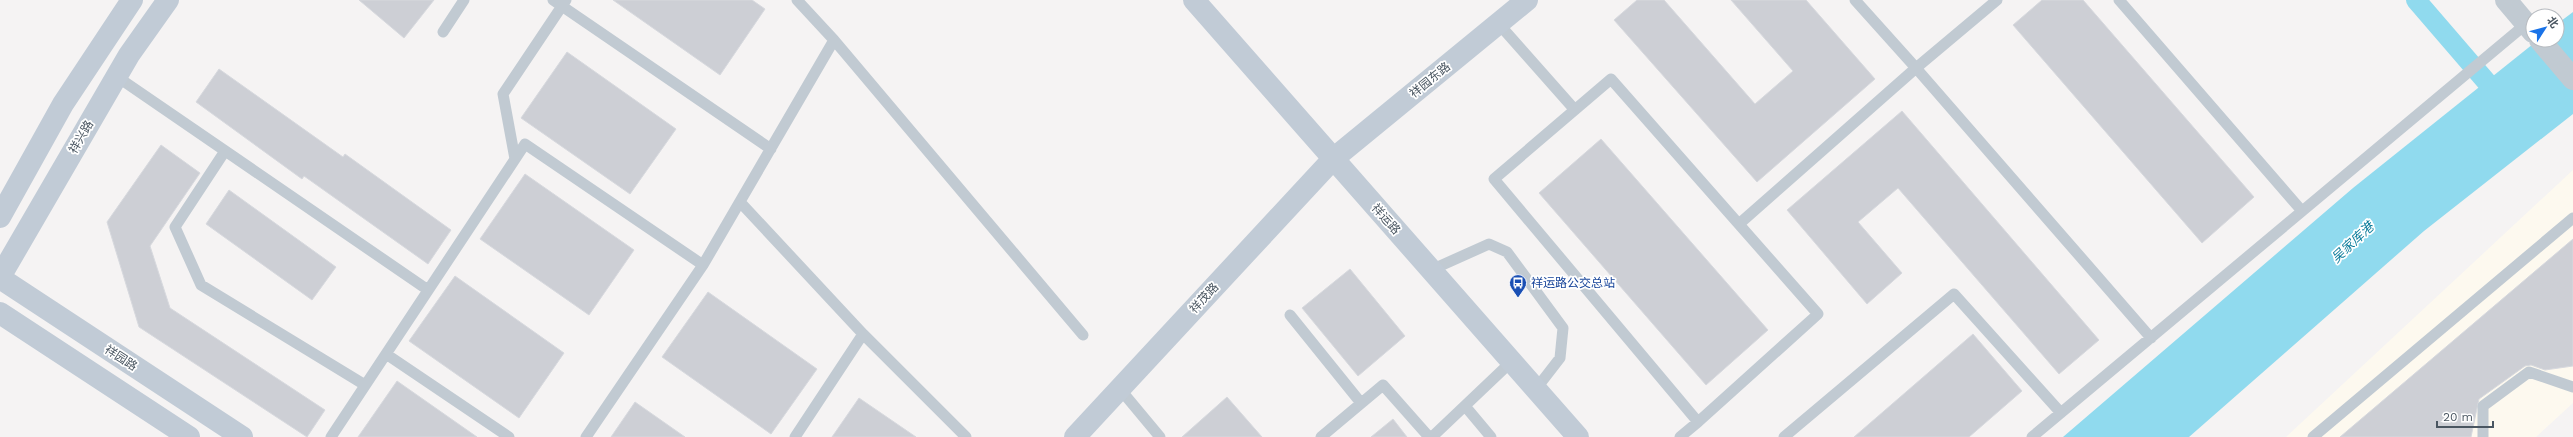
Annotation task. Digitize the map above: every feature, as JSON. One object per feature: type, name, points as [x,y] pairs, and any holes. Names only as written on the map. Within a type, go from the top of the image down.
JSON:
[{"type":"street","points":[[0,217],[63,104],[132,0]]},
{"type":"street","name":"祥兴路","points":[[0,278],[116,76],[168,0]]},
{"type":"street","name":"祥运路","points":[[1194,0],[1578,437]]},
{"type":"street","name":"祥园东路","points":[[1333,159],[1527,0]]},
{"type":"street","points":[[2506,0],[2525,23]]},
{"type":"street","points":[[2547,48],[2573,79]]},
{"type":"street","name":"祥茂路","points":[[1075,437],[1333,159]]},
{"type":"street","name":"祥园路","points":[[0,278],[242,437]]},
{"type":"street","points":[[0,313],[189,437]]},
{"type":"lane","points":[[443,32],[464,0]]},
{"type":"lane","points":[[553,0],[771,149]]},
{"type":"lane","points":[[515,158],[503,94],[566,0]]},
{"type":"lane","points":[[797,0],[834,40],[1083,335]]},
{"type":"lane","points":[[1855,0],[2151,338]]},
{"type":"lane","points":[[1739,224],[1916,68],[1997,0]]},
{"type":"lane","points":[[2119,0],[2302,211]]},
{"type":"lane","points":[[1498,23],[1575,110]]},
{"type":"lane","points":[[2032,437],[2302,211],[2525,38]]},
{"type":"lane","points":[[586,437],[703,265],[834,40]]},
{"type":"lane","points":[[116,76],[428,290]]},
{"type":"lane","points":[[1680,437],[1698,422],[1818,314],[1611,79],[1494,179],[1698,422]]},
{"type":"lane","points":[[331,437],[525,144],[703,265]]},
{"type":"lane","points":[[225,151],[175,227],[201,285],[365,385]]},
{"type":"lane","points":[[740,202],[863,334],[966,437]]},
{"type":"lane","points":[[2313,437],[2573,218]]},
{"type":"lane","points":[[1431,270],[1489,244],[1507,252],[1563,328],[1560,358],[1536,389]]},
{"type":"lane","points":[[1784,437],[1954,294],[2061,413]]},
{"type":"lane","points":[[1290,315],[1361,403]]},
{"type":"lane","points":[[795,437],[863,334]]},
{"type":"lane","points":[[386,354],[509,437]]},
{"type":"lane","points":[[1321,437],[1383,385],[1431,437],[1512,361]]},
{"type":"lane","points":[[2483,437],[2483,406],[2529,372],[2573,387]]},
{"type":"lane","points":[[1120,389],[1160,437]]},
{"type":"lane","points":[[1465,406],[1491,437]]},
{"type":"shaded area","points":[[2573,170],[2573,403],[2536,437],[2286,437]]},
{"type":"water","name":"吴家库港","points":[[2573,12],[2573,114],[2424,231],[2189,437],[2063,437],[2353,188],[2528,48],[2565,48],[2565,18]]},
{"type":"building","points":[[359,0],[434,0],[404,38]]},
{"type":"building","points":[[613,0],[752,0],[765,9],[720,75]]},
{"type":"building","points":[[1637,0],[1664,0],[1755,104],[1793,71],[1731,0],[1806,0],[1875,79],[1757,182],[1614,20]]},
{"type":"building","points":[[2042,0],[2083,0],[2254,197],[2202,243],[2013,25]]},
{"type":"building","points":[[567,52],[676,129],[630,194],[521,118]]},
{"type":"building","points":[[219,69],[343,157],[345,154],[451,230],[428,264],[304,176],[302,179],[196,102]]},
{"type":"building","points":[[1902,111],[2099,340],[2059,374],[1898,188],[1858,222],[1902,273],[1867,304],[1787,210]]},
{"type":"building","points":[[1601,139],[1768,330],[1706,385],[1539,193]]},
{"type":"building","points":[[161,145],[200,173],[150,246],[170,308],[325,410],[307,437],[139,327],[107,222]]},
{"type":"building","points":[[525,174],[634,250],[589,315],[480,239]]},
{"type":"building","points":[[229,190],[336,267],[312,300],[206,224]]},
{"type":"building","points":[[2573,239],[2573,366],[2545,370],[2531,365],[2525,366],[2479,399],[2471,437],[2340,437]]},
{"type":"building","points":[[1350,269],[1405,336],[1358,376],[1302,308]]},
{"type":"building","points":[[455,276],[564,353],[519,418],[409,341]]},
{"type":"building","points":[[708,292],[817,369],[771,434],[662,357]]},
{"type":"building","points":[[1973,334],[2022,391],[1969,437],[1854,437]]},
{"type":"building","points":[[397,381],[477,437],[358,437]]},
{"type":"building","points":[[1227,397],[1262,437],[1182,437]]},
{"type":"building","points":[[859,398],[916,437],[832,437]]},
{"type":"building","points":[[635,402],[685,437],[611,437]]},
{"type":"building","points":[[1393,419],[1407,437],[1371,437]]},
{"type":"waterway","points":[[2416,0],[2503,101]]},
{"type":"place","name":"祥运路公交总站","points":[[1518,298]]}]
